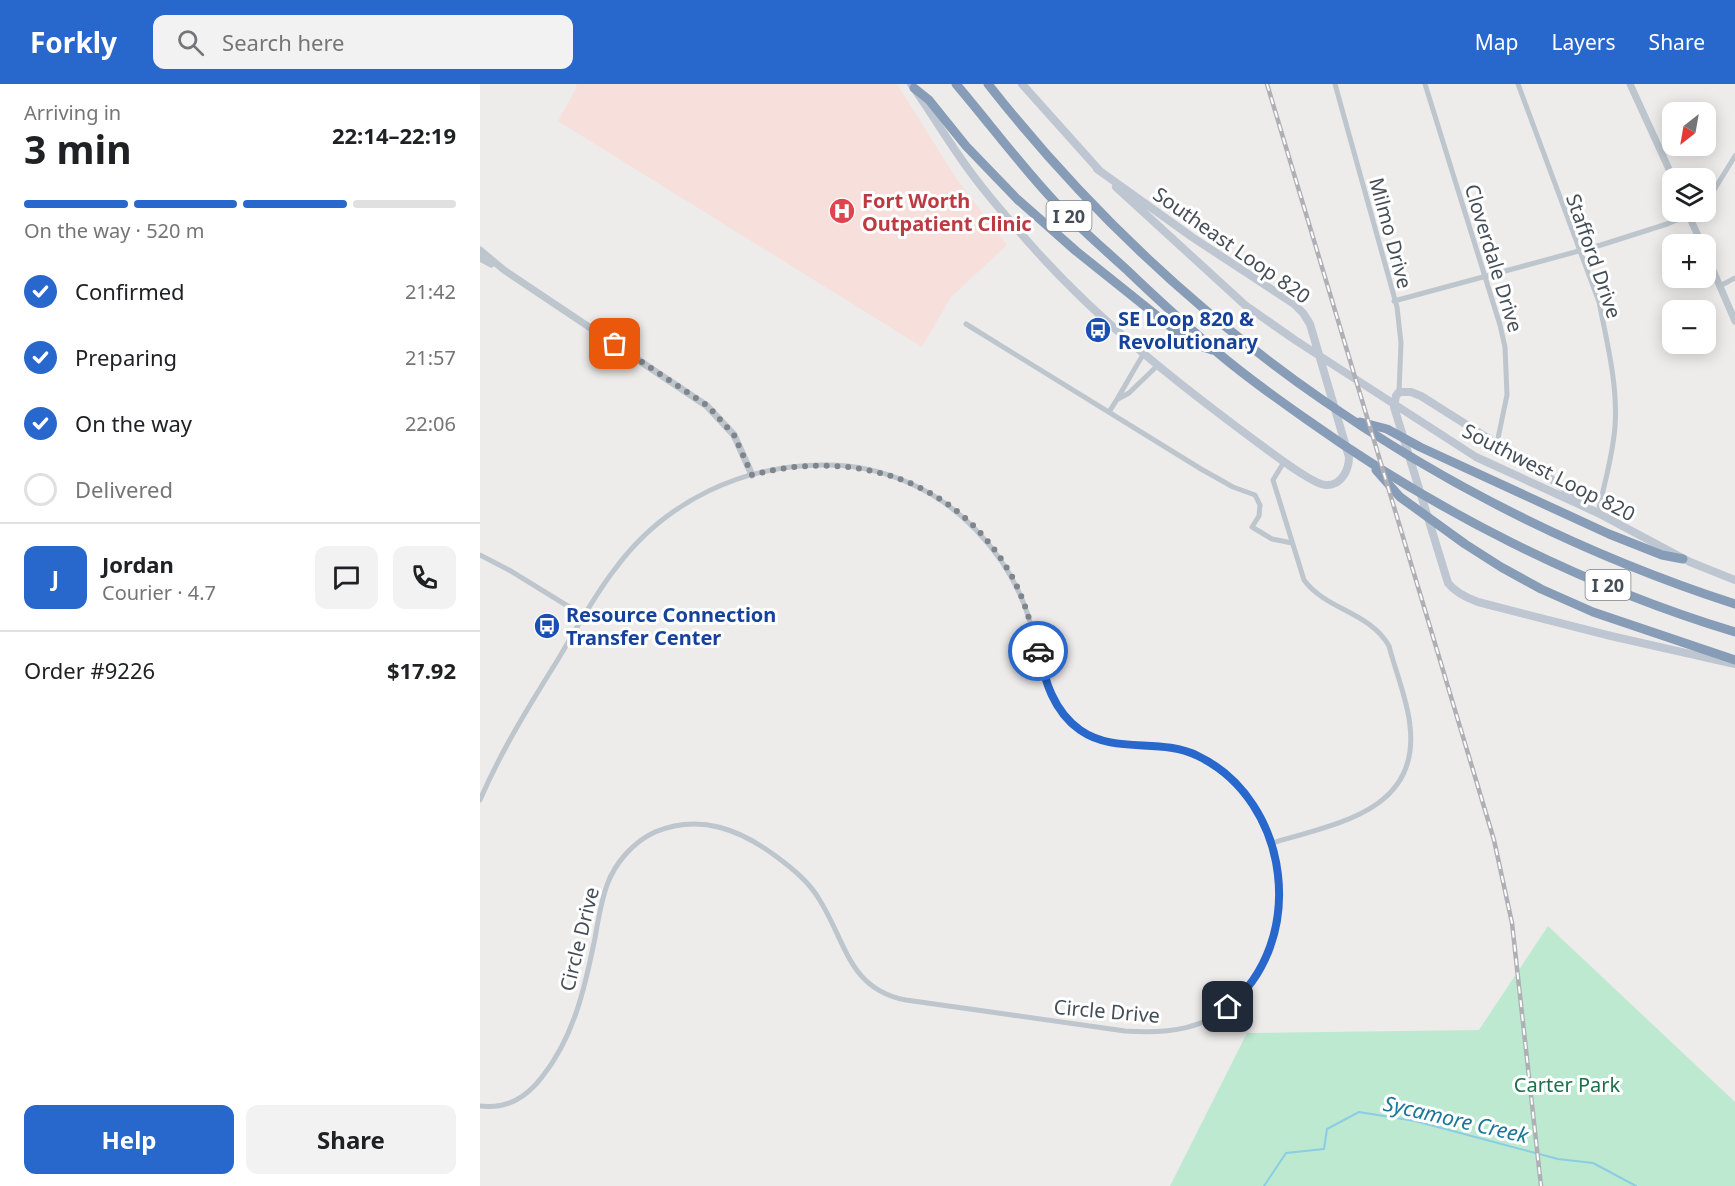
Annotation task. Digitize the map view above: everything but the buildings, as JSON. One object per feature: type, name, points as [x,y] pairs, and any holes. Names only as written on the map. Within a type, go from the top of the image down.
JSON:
[{"type":"highway","name":"I 20","points":[[957,84],[1056,204],[1155,298],[1217,352],[1322,431],[1372,465],[1485,528],[1591,578],[1667,609],[1735,632]]},
{"type":"highway","name":"I 20","points":[[988,84],[1066,176],[1146,257],[1217,320],[1351,420],[1491,503],[1612,560],[1735,604]]},
{"type":"highway","points":[[913,86],[929,100],[990,172],[1046,225],[1191,342],[1217,352]]},
{"type":"highway","points":[[1351,420],[1387,429],[1420,447],[1609,534],[1662,555],[1683,559]]},
{"type":"highway","points":[[1372,465],[1400,497],[1465,544],[1541,589],[1593,612],[1639,629],[1721,654],[1735,662]]},
{"type":"main road","name":"Southeast Loop 820","points":[[1022,84],[1045,107],[1097,169],[1133,205],[1245,304],[1295,340]]},
{"type":"main road","name":"Southeast Loop 820","points":[[913,86],[995,204],[1086,304],[1157,366],[1284,462],[1319,484],[1326,486],[1340,480],[1349,465],[1347,448],[1307,318],[1294,304],[1192,237],[1097,169]]},
{"type":"main road","name":"Southwest Loop 820","points":[[1295,340],[1476,457],[1598,513],[1683,559],[1735,580]]},
{"type":"main road","points":[[1598,513],[1544,473],[1421,396],[1411,392],[1399,392],[1396,396],[1394,408],[1444,572],[1451,588],[1478,602],[1611,636],[1735,662]]},
{"type":"street","name":"Milmo Drive","points":[[1335,84],[1394,301],[1400,330],[1399,392]]},
{"type":"street","name":"Cloverdale Drive","points":[[1425,84],[1505,347],[1507,395],[1497,443]]},
{"type":"street","name":"Stafford Drive","points":[[1518,84],[1599,302],[1614,393],[1615,424],[1614,440],[1598,513]]},
{"type":"street","points":[[1630,84],[1668,168]]},
{"type":"street","points":[[1716,187],[1735,156]]},
{"type":"street","points":[[1394,301],[1578,250],[1663,222]]},
{"type":"street","points":[[480,250],[504,270],[708,406],[734,435],[752,475]]},
{"type":"street","points":[[480,258],[504,270]]},
{"type":"street","points":[[1716,277],[1735,321]]},
{"type":"street","points":[[1720,286],[1735,278]]},
{"type":"street","points":[[966,324],[1209,473],[1233,487],[1255,495],[1260,505],[1258,516],[1252,527],[1272,539],[1292,543]]},
{"type":"street","points":[[1119,399],[1122,389],[1143,354]]},
{"type":"street","points":[[1108,412],[1119,399],[1129,393],[1157,366]]},
{"type":"street","points":[[1272,843],[1359,815],[1379,804],[1398,783],[1406,766],[1411,737],[1410,723],[1389,646],[1383,636],[1370,624],[1309,587],[1304,580],[1273,480],[1284,462]]},
{"type":"street","name":"Circle Drive","points":[[480,800],[509,740],[584,616],[618,565],[662,519],[701,493],[752,475],[814,464],[856,467],[893,476],[911,484],[945,504],[975,529],[995,551],[1011,576],[1029,619],[1047,686],[1068,720],[1080,730],[1104,742],[1117,745],[1171,747],[1198,755],[1228,774],[1256,806],[1272,843],[1278,872],[1278,914],[1274,937],[1259,972],[1237,1000],[1211,1019],[1181,1030],[1153,1033],[1125,1031],[894,998],[872,987],[853,967],[818,897],[793,870],[747,837],[728,829],[709,824],[676,826],[654,833],[639,842],[626,854],[608,884],[582,996],[563,1044],[550,1068],[526,1095],[514,1102],[501,1106],[480,1106]]},
{"type":"street","points":[[480,555],[584,616]]},
{"type":"shaded area","name":"Fort Worth Outpatient Clinic","points":[[575,84],[897,84],[956,178],[1007,245],[951,297],[922,347],[558,121],[577,87]]},
{"type":"green space","name":"Carter Park","points":[[1548,926],[1735,1102],[1735,1186],[1170,1186],[1247,1033],[1479,1030]]},
{"type":"waterway","name":"Sycamore Creek","points":[[1264,1186],[1286,1153],[1324,1149],[1327,1129],[1359,1112],[1415,1121],[1558,1159],[1593,1163],[1636,1186]]},
{"type":"railway","points":[[1267,84],[1494,840],[1512,923],[1541,1186]]},
{"type":"way so far","points":[[615,344],[708,406],[734,435],[752,475],[814,464],[856,467],[893,476],[911,484],[959,514],[995,551],[1011,576],[1023,600],[1038,651]]},
{"type":"place","name":"Fort Worth Outpatient Clinic","points":[[842,211]]},
{"type":"place","name":"SE Loop 820 & Revolutionary","points":[[1098,330]]},
{"type":"place","name":"Resource Connection Transfer Center","points":[[547,626]]},
{"type":"route","points":[[1038,651],[1047,686],[1055,702],[1068,720],[1080,730],[1104,742],[1117,745],[1171,747],[1198,755],[1228,774],[1256,806],[1268,831],[1278,872],[1278,914],[1274,937],[1259,972],[1250,986],[1228,1007]]}]
